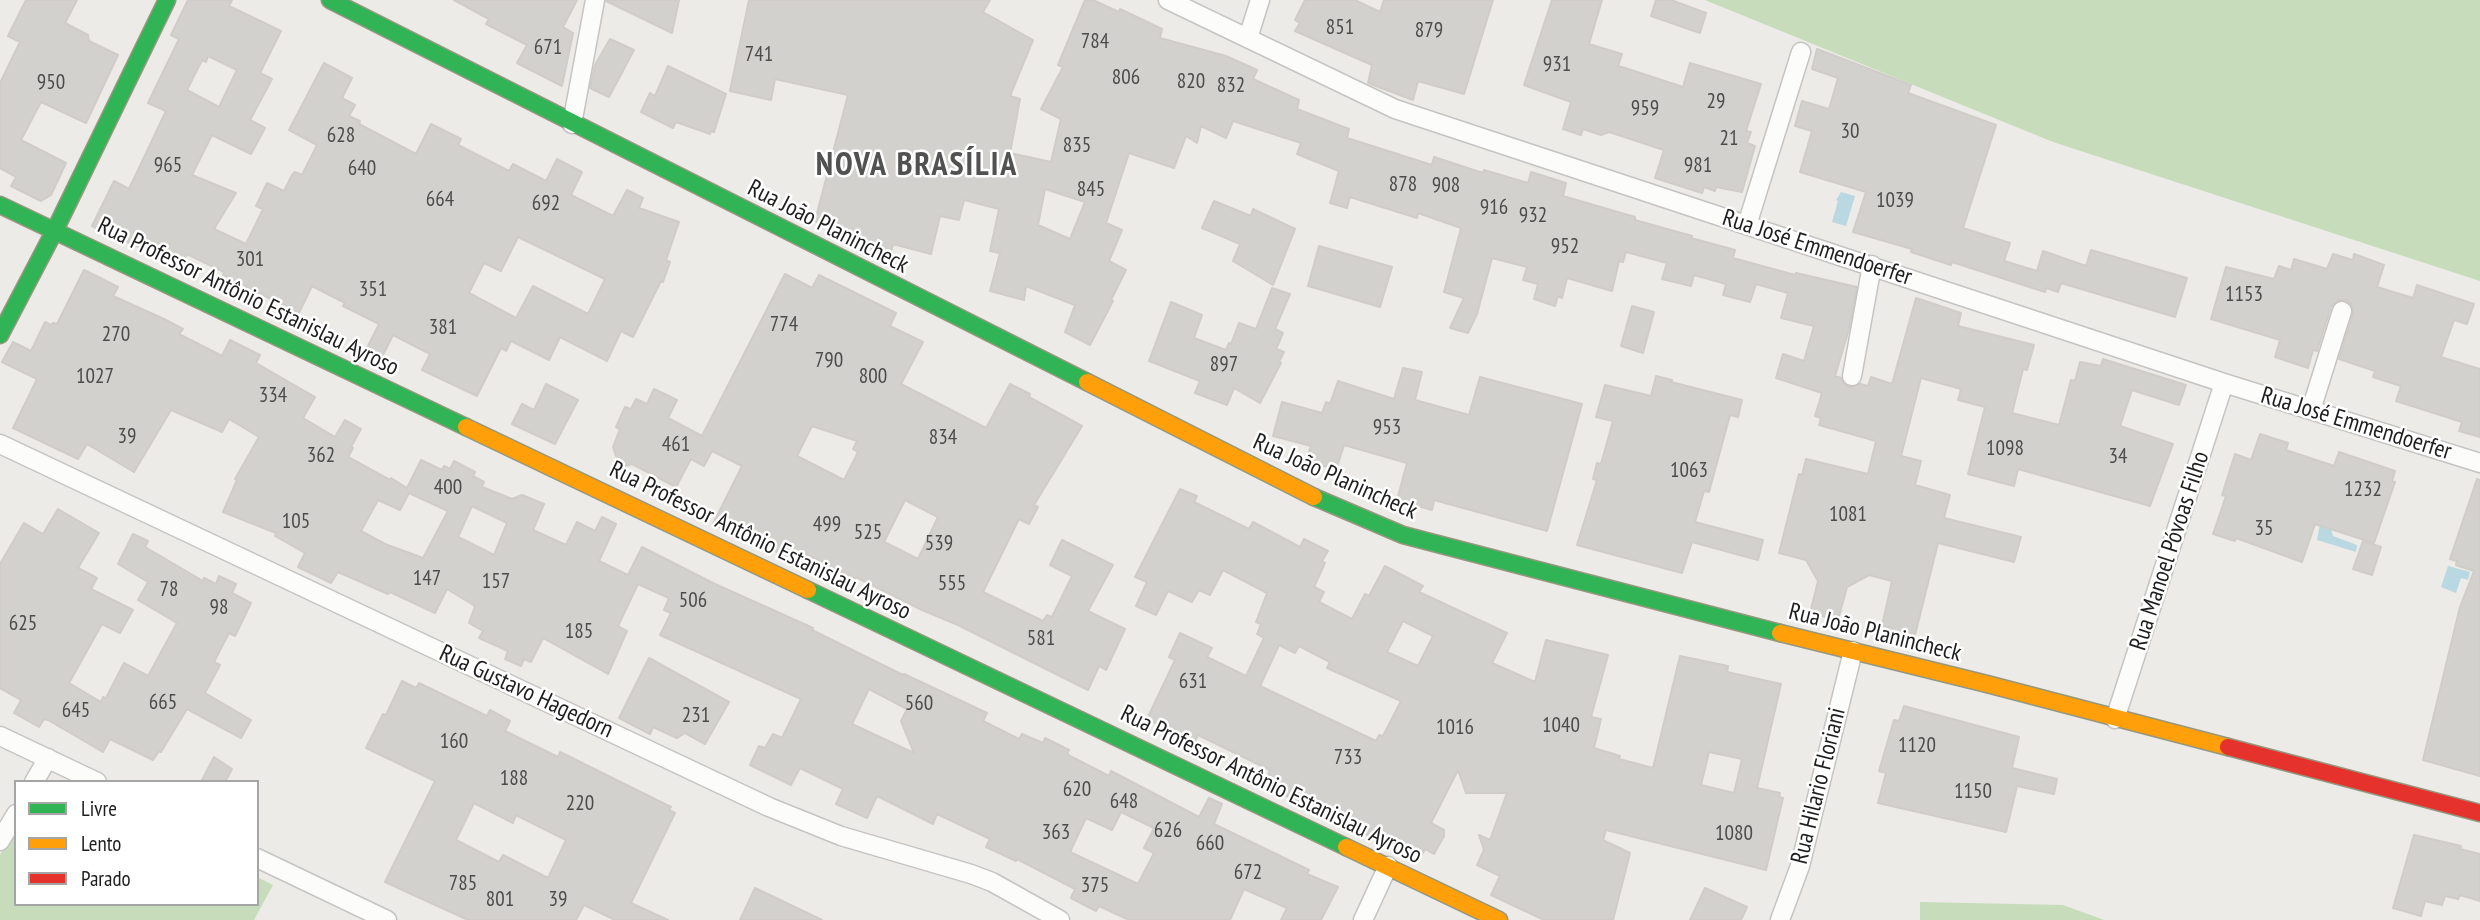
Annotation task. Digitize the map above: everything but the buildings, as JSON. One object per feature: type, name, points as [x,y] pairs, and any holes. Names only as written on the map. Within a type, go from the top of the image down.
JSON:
[{"type":"main road","points":[[0,335],[55,230],[167,0]]},
{"type":"main road","name":"Rua João Planincheck","points":[[330,0],[1357,517],[1416,539],[2480,813]]},
{"type":"main road","name":"Rua Professor Antônio Estanislau Ayroso","points":[[0,205],[1499,920]]},
{"type":"street","points":[[572,124],[595,0]]},
{"type":"street","name":"Rua José Emmendoerfer","points":[[1168,0],[1395,109],[2224,383],[2480,463]]},
{"type":"street","points":[[1248,38],[1260,0]]},
{"type":"street","points":[[1747,225],[1801,51]]},
{"type":"street","points":[[1852,376],[1872,265]]},
{"type":"street","points":[[2311,410],[2342,311]]},
{"type":"street","name":"Rua Manoel Póvoas Filho","points":[[2115,719],[2224,383]]},
{"type":"street","name":"Rua Gustavo Hagedorn","points":[[0,444],[769,807],[841,836],[971,874],[1002,887],[1060,920]]},
{"type":"street","name":"Rua Hilario Floriani","points":[[1780,920],[1800,866],[1853,651]]},
{"type":"street","points":[[0,736],[93,780]]},
{"type":"street","points":[[35,780],[48,758]]},
{"type":"street","points":[[0,841],[14,817]]},
{"type":"street","points":[[259,859],[387,920]]},
{"type":"street","points":[[1363,920],[1388,866]]},
{"type":"green space","points":[[1705,0],[2480,0],[2480,281],[2053,142]]},
{"type":"green space","points":[[14,831],[14,906],[259,906],[259,878],[273,885],[254,920],[0,920],[0,855]]},
{"type":"green space","points":[[1920,902],[2063,905],[2104,920],[1920,920]]},
{"type":"water","points":[[1841,192],[1855,196],[1846,226],[1832,222],[1838,201],[1836,200]]},
{"type":"water","points":[[2320,524],[2330,526],[2333,536],[2357,545],[2356,552],[2317,540]]},
{"type":"water","points":[[2448,566],[2470,572],[2468,580],[2461,578],[2456,593],[2441,587]]},
{"type":"traffic: fast","points":[[0,335],[55,230],[167,0]]},
{"type":"traffic: fast","points":[[330,0],[1087,382]]},
{"type":"traffic: fast","points":[[0,205],[466,427]]},
{"type":"traffic: fast","points":[[1314,497],[1403,535],[1780,633]]},
{"type":"traffic: fast","points":[[808,590],[1346,847]]},
{"type":"traffic: slow","points":[[1087,382],[1314,497]]},
{"type":"traffic: slow","points":[[466,427],[808,590]]},
{"type":"traffic: slow","points":[[1780,633],[2228,747]]},
{"type":"traffic: slow","points":[[1346,847],[1499,920]]},
{"type":"traffic: jam","points":[[2228,747],[2480,813]]},
{"type":"district","name":"NOVA BRASÍLIA","points":[[917,166]]}]
